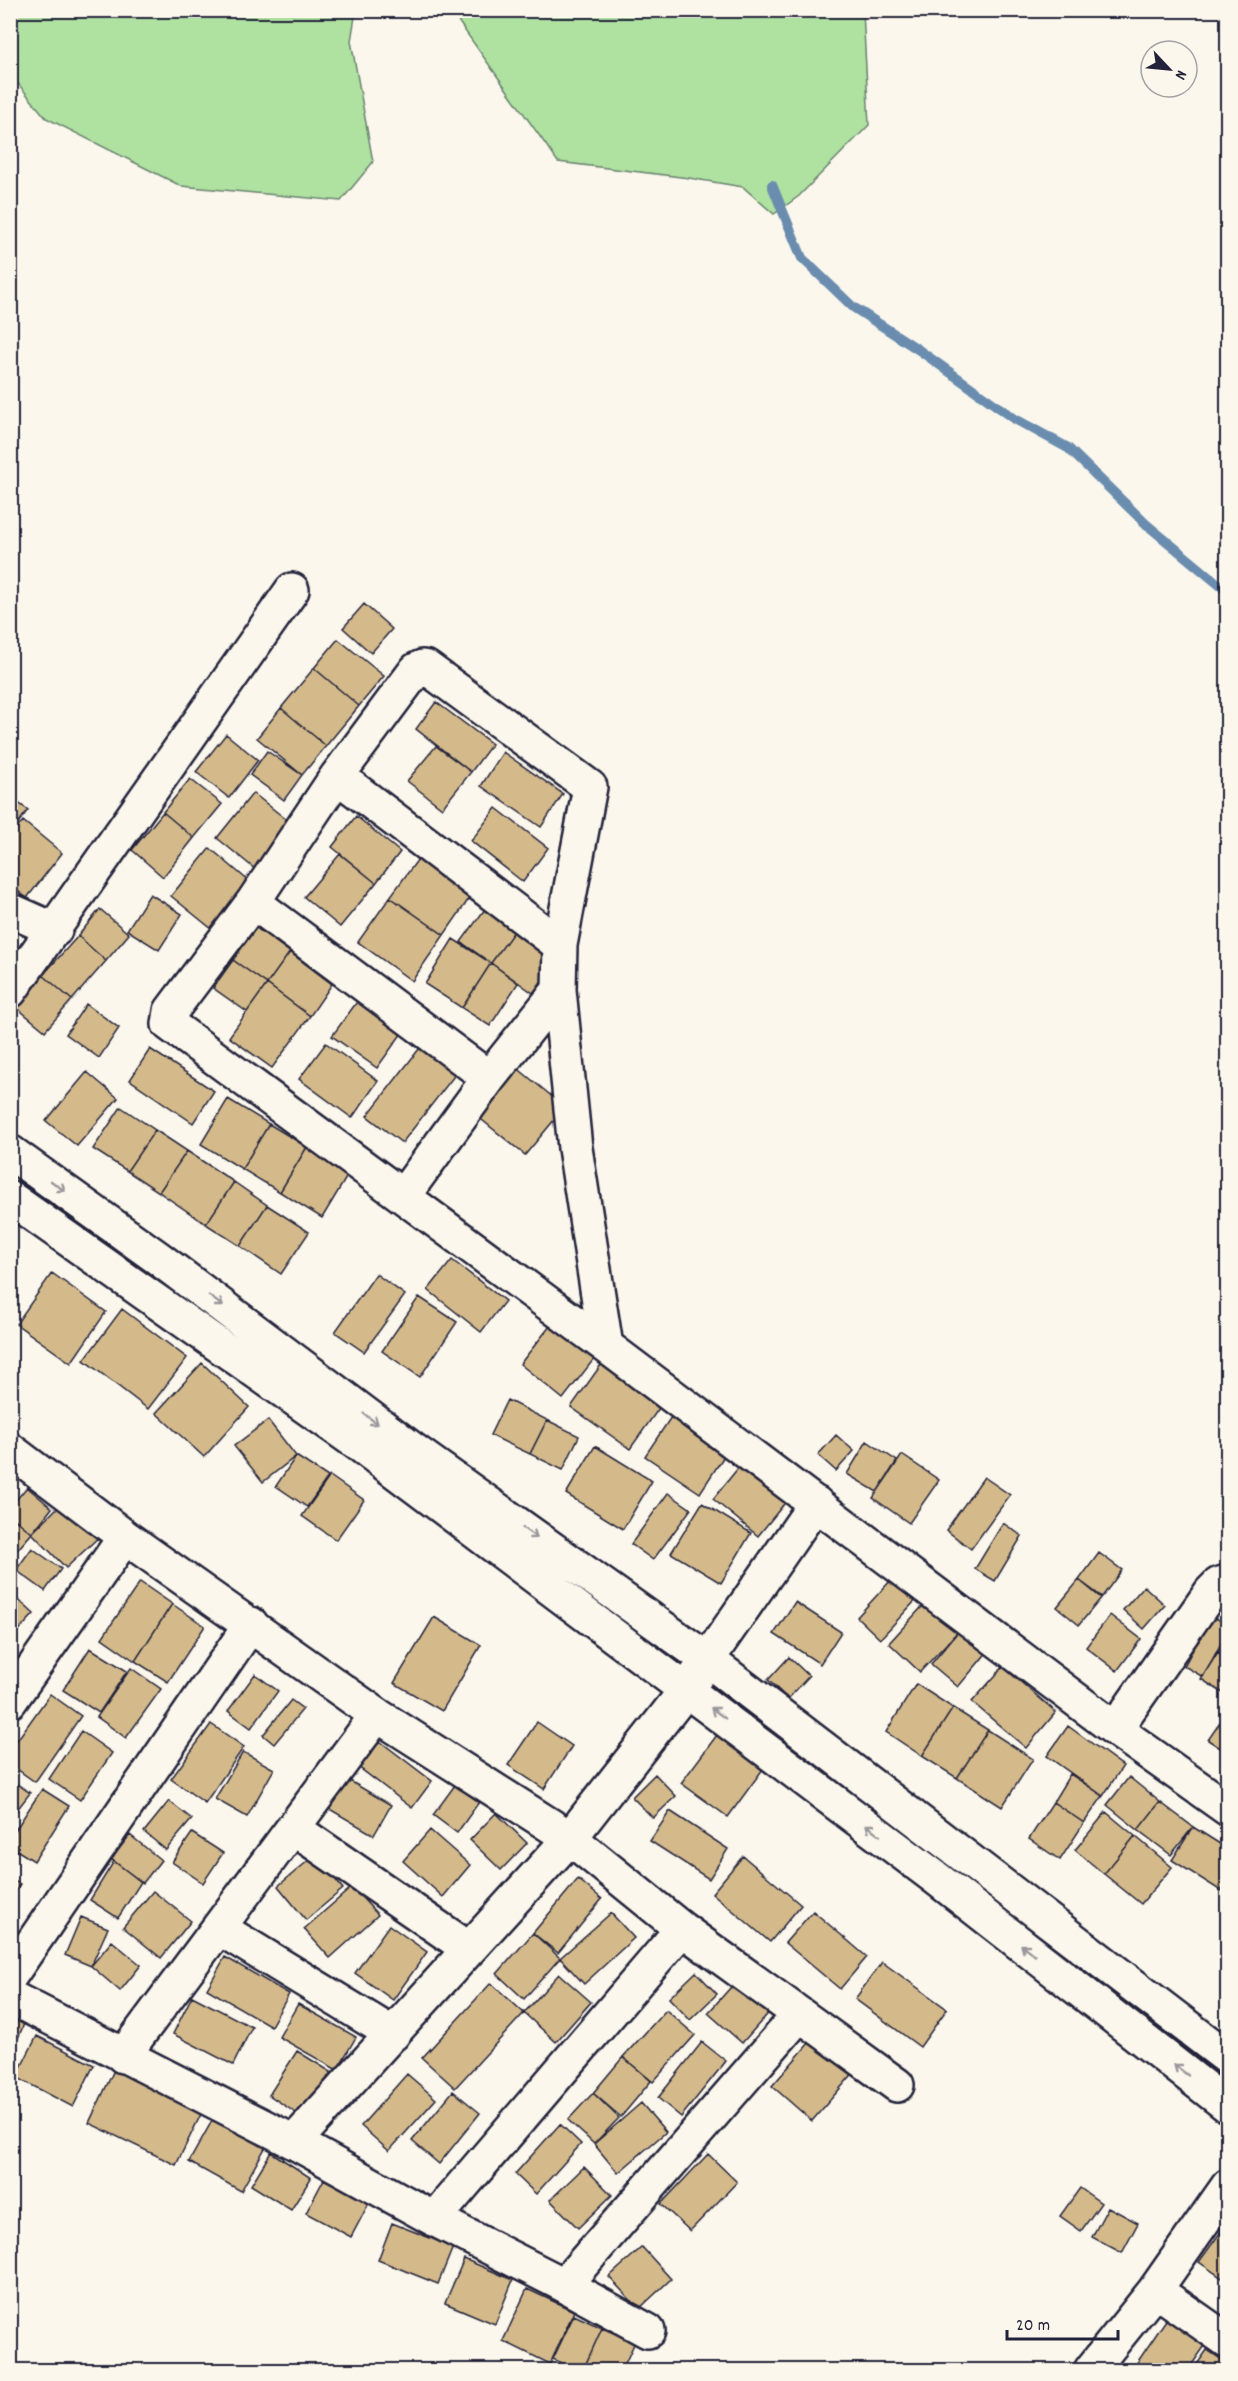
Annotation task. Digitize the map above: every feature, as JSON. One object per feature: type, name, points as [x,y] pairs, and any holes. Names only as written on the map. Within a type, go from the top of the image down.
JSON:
[{"type":"street","points":[[10,991],[292,590]]},
{"type":"street","points":[[606,1346],[575,1148],[559,990],[560,945],[590,798],[590,787],[428,668],[422,667],[416,670],[337,776],[254,902],[171,1011],[169,1024],[606,1346],[1115,1729],[1227,1809]]},
{"type":"street","points":[[337,776],[560,945]]},
{"type":"street","points":[[254,902],[489,1078]]},
{"type":"street","points":[[10,910],[55,930]]},
{"type":"street","points":[[403,1196],[489,1078],[559,990]]},
{"type":"street","points":[[10,1152],[158,1258],[411,1449],[708,1660],[1227,2058]]},
{"type":"street","points":[[10,1198],[360,1445],[936,1878],[1227,2106]]},
{"type":"street","points":[[12,1453],[125,1537],[377,1715],[570,1838],[682,1929],[897,2085]]},
{"type":"street","points":[[294,2142],[570,1838],[687,1689],[816,1503]]},
{"type":"street","points":[[10,1701],[125,1537]]},
{"type":"street","points":[[1115,1729],[1211,1592],[1219,1584],[1227,1582]]},
{"type":"street","points":[[10,1976],[251,1624]]},
{"type":"street","points":[[123,2056],[377,1715]]},
{"type":"street","points":[[293,1828],[469,1949]]},
{"type":"street","points":[[219,1928],[393,2034]]},
{"type":"street","points":[[434,2219],[682,1929]]},
{"type":"street","points":[[10,1997],[294,2142],[434,2219],[564,2285],[648,2331]]},
{"type":"street","points":[[564,2285],[799,2015]]},
{"type":"street","points":[[1091,2370],[1155,2290],[1227,2186]]},
{"type":"street","points":[[1155,2290],[1227,2341]]},
{"type":"green space","points":[[10,11],[356,11],[351,41],[373,162],[341,201],[181,186],[46,118],[11,75]]},
{"type":"green space","points":[[451,11],[863,11],[869,125],[799,196],[774,214],[743,187],[558,162]]},
{"type":"building","points":[[364,604],[392,629],[371,653],[343,628]]},
{"type":"building","points":[[338,639],[384,676],[359,706],[314,668]]},
{"type":"building","points":[[314,668],[359,706],[326,746],[281,708]]},
{"type":"building","points":[[436,702],[492,744],[471,772],[416,729]]},
{"type":"building","points":[[281,708],[326,746],[302,775],[257,738]]},
{"type":"building","points":[[226,734],[258,760],[229,798],[196,772]]},
{"type":"building","points":[[436,746],[471,772],[442,808],[407,781]]},
{"type":"building","points":[[267,751],[302,775],[284,800],[250,775]]},
{"type":"building","points":[[503,752],[563,794],[541,827],[481,786]]},
{"type":"building","points":[[190,779],[222,804],[194,838],[163,812]]},
{"type":"building","points":[[253,793],[297,828],[261,874],[217,838]]},
{"type":"building","points":[[10,797],[28,810],[10,834]]},
{"type":"building","points":[[496,808],[548,848],[523,882],[471,841]]},
{"type":"building","points":[[163,812],[194,838],[163,877],[132,850]]},
{"type":"building","points":[[356,816],[400,852],[376,883],[332,847]]},
{"type":"building","points":[[23,821],[62,853],[27,898],[10,885],[10,837]]},
{"type":"building","points":[[210,848],[251,883],[213,930],[171,896]]},
{"type":"building","points":[[340,854],[376,883],[340,927],[304,897]]},
{"type":"building","points":[[418,859],[471,896],[444,935],[390,897]]},
{"type":"building","points":[[150,894],[182,914],[159,950],[127,930]]},
{"type":"building","points":[[390,897],[444,935],[412,981],[358,942]]},
{"type":"building","points":[[100,909],[129,934],[106,961],[78,936]]},
{"type":"building","points":[[485,909],[515,930],[491,963],[461,942]]},
{"type":"building","points":[[256,928],[290,952],[267,984],[233,960]]},
{"type":"building","points":[[515,930],[557,959],[533,993],[491,963]]},
{"type":"building","points":[[78,936],[106,961],[72,1000],[43,975]]},
{"type":"building","points":[[453,939],[491,963],[462,1008],[425,984]]},
{"type":"building","points":[[290,952],[332,984],[310,1016],[267,984]]},
{"type":"building","points":[[233,960],[267,984],[247,1012],[213,988]]},
{"type":"building","points":[[491,963],[518,983],[490,1026],[462,1008]]},
{"type":"building","points":[[43,975],[72,1000],[45,1031],[16,1007]]},
{"type":"building","points":[[267,984],[310,1016],[272,1068],[229,1037]]},
{"type":"building","points":[[362,995],[407,1026],[377,1068],[332,1036]]},
{"type":"building","points":[[86,1004],[119,1028],[99,1058],[66,1034]]},
{"type":"building","points":[[426,1040],[461,1067],[402,1143],[367,1116]]},
{"type":"building","points":[[326,1043],[378,1081],[352,1118],[299,1079]]},
{"type":"building","points":[[150,1049],[214,1091],[193,1123],[130,1080]]},
{"type":"building","points":[[516,1067],[565,1107],[525,1155],[477,1116]]},
{"type":"building","points":[[87,1072],[118,1098],[77,1146],[46,1121]]},
{"type":"building","points":[[228,1099],[269,1124],[242,1169],[201,1144]]},
{"type":"building","points":[[121,1107],[155,1130],[127,1171],[93,1149]]},
{"type":"building","points":[[269,1124],[307,1147],[280,1192],[242,1169]]},
{"type":"building","points":[[155,1130],[187,1151],[159,1192],[127,1171]]},
{"type":"building","points":[[307,1147],[349,1173],[322,1218],[280,1192]]},
{"type":"building","points":[[187,1151],[234,1182],[206,1224],[159,1192]]},
{"type":"building","points":[[234,1182],[267,1205],[240,1246],[206,1224]]},
{"type":"building","points":[[267,1205],[309,1232],[281,1274],[240,1246]]},
{"type":"building","points":[[452,1260],[505,1301],[481,1332],[428,1290]]},
{"type":"building","points":[[52,1273],[106,1312],[71,1363],[16,1324]]},
{"type":"building","points":[[376,1274],[405,1295],[364,1352],[335,1332]]},
{"type":"building","points":[[419,1297],[457,1322],[420,1377],[382,1351]]},
{"type":"building","points":[[122,1309],[187,1358],[148,1409],[84,1360]]},
{"type":"building","points":[[558,1316],[601,1350],[563,1399],[520,1364]]},
{"type":"building","points":[[603,1362],[662,1404],[630,1449],[571,1407]]},
{"type":"building","points":[[202,1363],[249,1407],[204,1457],[156,1413]]},
{"type":"building","points":[[507,1400],[547,1420],[530,1454],[490,1435]]},
{"type":"building","points":[[673,1414],[728,1450],[700,1493],[645,1456]]},
{"type":"building","points":[[268,1420],[296,1456],[263,1482],[234,1446]]},
{"type":"building","points":[[547,1420],[579,1436],[563,1470],[530,1454]]},
{"type":"building","points":[[836,1435],[854,1451],[836,1471],[818,1455]]},
{"type":"building","points":[[867,1441],[897,1461],[877,1492],[847,1474]]},
{"type":"building","points":[[595,1446],[652,1481],[623,1529],[566,1494]]},
{"type":"building","points":[[902,1455],[939,1480],[909,1523],[873,1498]]},
{"type":"building","points":[[296,1456],[328,1477],[307,1507],[276,1486]]},
{"type":"building","points":[[743,1462],[788,1499],[758,1536],[713,1499]]},
{"type":"building","points":[[330,1476],[364,1500],[336,1540],[302,1516]]},
{"type":"building","points":[[984,1477],[1010,1495],[971,1549],[946,1530]]},
{"type":"building","points":[[27,1487],[52,1508],[32,1533],[10,1515],[10,1507]]},
{"type":"building","points":[[668,1493],[691,1509],[653,1560],[631,1544]]},
{"type":"building","points":[[67,1498],[102,1534],[66,1568],[32,1533]]},
{"type":"building","points":[[702,1503],[751,1533],[721,1583],[671,1553]]},
{"type":"building","points":[[10,1515],[32,1533],[12,1556],[10,1555]]},
{"type":"building","points":[[1003,1523],[1022,1536],[995,1581],[975,1569]]},
{"type":"building","points":[[32,1548],[61,1569],[45,1591],[16,1570]]},
{"type":"building","points":[[1099,1553],[1122,1570],[1102,1597],[1079,1580]]},
{"type":"building","points":[[892,1579],[915,1601],[880,1639],[857,1617]]},
{"type":"building","points":[[1079,1580],[1101,1598],[1079,1625],[1057,1607]]},
{"type":"building","points":[[140,1582],[172,1604],[135,1661],[102,1638]]},
{"type":"building","points":[[1144,1586],[1165,1605],[1144,1629],[1123,1610]]},
{"type":"building","points":[[10,1592],[34,1614],[10,1640]]},
{"type":"building","points":[[930,1598],[962,1627],[920,1672],[889,1643]]},
{"type":"building","points":[[795,1602],[841,1632],[820,1664],[774,1634]]},
{"type":"building","points":[[172,1604],[205,1626],[168,1682],[135,1661]]},
{"type":"building","points":[[1110,1615],[1141,1639],[1117,1671],[1086,1647]]},
{"type":"building","points":[[1211,1616],[1228,1624],[1228,1630],[1203,1677],[1184,1666]]},
{"type":"building","points":[[434,1617],[481,1645],[442,1711],[394,1683]]},
{"type":"building","points":[[962,1627],[989,1650],[958,1687],[931,1664]]},
{"type":"building","points":[[1228,1638],[1228,1657],[1218,1652]]},
{"type":"building","points":[[90,1648],[127,1671],[99,1713],[63,1690]]},
{"type":"building","points":[[1218,1652],[1228,1658],[1226,1695],[1201,1679]]},
{"type":"building","points":[[789,1657],[809,1676],[788,1699],[768,1680]]},
{"type":"building","points":[[1003,1667],[1056,1712],[1026,1748],[972,1702]]},
{"type":"building","points":[[131,1668],[161,1689],[126,1738],[97,1717]]},
{"type":"building","points":[[255,1674],[278,1691],[251,1728],[228,1711]]},
{"type":"building","points":[[916,1684],[953,1708],[922,1756],[886,1732]]},
{"type":"building","points":[[50,1694],[81,1716],[35,1782],[10,1764],[10,1750]]},
{"type":"building","points":[[291,1700],[303,1709],[274,1744],[263,1735]]},
{"type":"building","points":[[953,1708],[988,1730],[957,1778],[922,1756]]},
{"type":"building","points":[[1228,1711],[1228,1753],[1208,1740]]},
{"type":"building","points":[[537,1722],[572,1746],[544,1789],[508,1765]]},
{"type":"building","points":[[211,1724],[244,1747],[205,1803],[171,1779]]},
{"type":"building","points":[[1068,1726],[1123,1766],[1103,1796],[1047,1756]]},
{"type":"building","points":[[988,1730],[1033,1759],[1002,1807],[957,1778]]},
{"type":"building","points":[[81,1731],[112,1753],[80,1800],[49,1779]]},
{"type":"building","points":[[717,1735],[763,1769],[728,1817],[681,1783]]},
{"type":"building","points":[[377,1739],[432,1781],[412,1808],[357,1766]]},
{"type":"building","points":[[243,1752],[274,1769],[247,1817],[215,1799]]},
{"type":"building","points":[[655,1774],[676,1796],[653,1818],[632,1797]]},
{"type":"building","points":[[1070,1774],[1103,1796],[1084,1823],[1053,1802]]},
{"type":"building","points":[[343,1777],[391,1805],[374,1835],[326,1807]]},
{"type":"building","points":[[1129,1777],[1160,1802],[1138,1830],[1107,1805]]},
{"type":"building","points":[[10,1779],[30,1793],[10,1819]]},
{"type":"building","points":[[455,1785],[479,1802],[457,1833],[433,1815]]},
{"type":"building","points":[[42,1789],[69,1806],[34,1861],[10,1846],[10,1838]]},
{"type":"building","points":[[169,1801],[192,1819],[166,1850],[144,1832]]},
{"type":"building","points":[[1053,1802],[1084,1823],[1060,1860],[1029,1839]]},
{"type":"building","points":[[1160,1802],[1193,1827],[1171,1855],[1138,1830]]},
{"type":"building","points":[[670,1811],[728,1849],[709,1879],[650,1841]]},
{"type":"building","points":[[1106,1812],[1135,1836],[1104,1874],[1075,1850]]},
{"type":"building","points":[[496,1813],[527,1843],[501,1870],[470,1840]]},
{"type":"building","points":[[1193,1827],[1228,1849],[1228,1881],[1221,1891],[1172,1860]]},
{"type":"building","points":[[430,1830],[470,1865],[443,1897],[403,1861]]},
{"type":"building","points":[[192,1833],[223,1853],[203,1883],[172,1862]]},
{"type":"building","points":[[130,1835],[161,1860],[143,1883],[111,1859]]},
{"type":"building","points":[[1135,1836],[1172,1867],[1141,1904],[1104,1874]]},
{"type":"building","points":[[315,1855],[343,1889],[306,1920],[278,1886]]},
{"type":"building","points":[[743,1856],[801,1905],[770,1942],[712,1893]]},
{"type":"building","points":[[114,1861],[141,1882],[118,1918],[90,1900]]},
{"type":"building","points":[[10,1879],[20,1884],[10,1900]]},
{"type":"building","points":[[578,1879],[602,1899],[558,1953],[533,1933]]},
{"type":"building","points":[[352,1887],[378,1915],[330,1958],[304,1929]]},
{"type":"building","points":[[153,1891],[191,1921],[161,1958],[123,1927]]},
{"type":"building","points":[[813,1911],[867,1957],[840,1989],[785,1943]]},
{"type":"building","points":[[611,1913],[634,1938],[584,1984],[560,1958]]},
{"type":"building","points":[[81,1917],[108,1928],[91,1966],[65,1955]]},
{"type":"building","points":[[389,1925],[427,1952],[393,2000],[355,1973]]},
{"type":"building","points":[[533,1933],[560,1958],[524,1999],[497,1974]]},
{"type":"building","points":[[112,1941],[141,1965],[120,1991],[91,1966]]},
{"type":"building","points":[[225,1957],[289,1994],[271,2026],[207,1989]]},
{"type":"building","points":[[882,1962],[947,2009],[920,2047],[855,1999]]},
{"type":"building","points":[[696,1972],[717,1994],[690,2020],[669,1998]]},
{"type":"building","points":[[559,1974],[591,2002],[556,2042],[524,2013]]},
{"type":"building","points":[[738,1979],[772,2009],[742,2043],[708,2013]]},
{"type":"building","points":[[491,1983],[524,2013],[455,2088],[422,2058]]},
{"type":"building","points":[[192,1996],[252,2027],[233,2065],[173,2034]]},
{"type":"building","points":[[298,2004],[356,2037],[337,2070],[279,2037]]},
{"type":"building","points":[[666,2010],[695,2035],[653,2082],[623,2057]]},
{"type":"building","points":[[10,2013],[26,2019],[14,2048],[10,2047]]},
{"type":"building","points":[[816,2035],[856,2070],[812,2121],[772,2086]]},
{"type":"building","points":[[37,2036],[94,2065],[73,2107],[16,2077]]},
{"type":"building","points":[[702,2042],[726,2061],[681,2117],[658,2098]]},
{"type":"building","points":[[297,2051],[331,2072],[302,2117],[269,2095]]},
{"type":"building","points":[[623,2057],[651,2081],[621,2117],[593,2093]]},
{"type":"building","points":[[115,2068],[203,2110],[176,2165],[89,2123]]},
{"type":"building","points":[[407,2074],[436,2099],[389,2151],[361,2126]]},
{"type":"building","points":[[453,2091],[480,2113],[439,2164],[412,2141]]},
{"type":"building","points":[[593,2093],[619,2118],[594,2144],[568,2120]]},
{"type":"building","points":[[641,2103],[666,2132],[618,2173],[594,2144]]},
{"type":"building","points":[[213,2119],[265,2148],[241,2191],[189,2162]]},
{"type":"building","points":[[560,2124],[581,2144],[536,2194],[515,2174]]},
{"type":"building","points":[[271,2152],[311,2178],[291,2210],[251,2185]]},
{"type":"building","points":[[708,2154],[737,2182],[690,2231],[661,2204]]},
{"type":"building","points":[[584,2167],[612,2195],[578,2228],[550,2200]]},
{"type":"building","points":[[324,2179],[369,2203],[351,2237],[306,2213]]},
{"type":"building","points":[[1080,2188],[1101,2203],[1081,2231],[1060,2216]]},
{"type":"building","points":[[1108,2207],[1138,2223],[1122,2253],[1092,2237]]},
{"type":"building","points":[[1228,2222],[1228,2282],[1199,2262]]},
{"type":"building","points":[[392,2223],[453,2247],[438,2284],[378,2260]]},
{"type":"building","points":[[642,2247],[671,2279],[639,2309],[609,2277]]},
{"type":"building","points":[[464,2259],[513,2280],[495,2324],[445,2303]]},
{"type":"building","points":[[527,2289],[574,2311],[550,2364],[503,2341]]},
{"type":"building","points":[[1170,2314],[1209,2340],[1188,2370],[1132,2370]]},
{"type":"building","points":[[574,2315],[602,2328],[583,2370],[553,2359]]},
{"type":"building","points":[[602,2328],[635,2342],[622,2370],[583,2370]]},
{"type":"building","points":[[1207,2350],[1228,2364],[1228,2370],[1193,2370]]},
{"type":"waterway","points":[[772,185],[802,258],[853,307],[919,350],[1015,419],[1068,448],[1146,524],[1228,592]]}]
